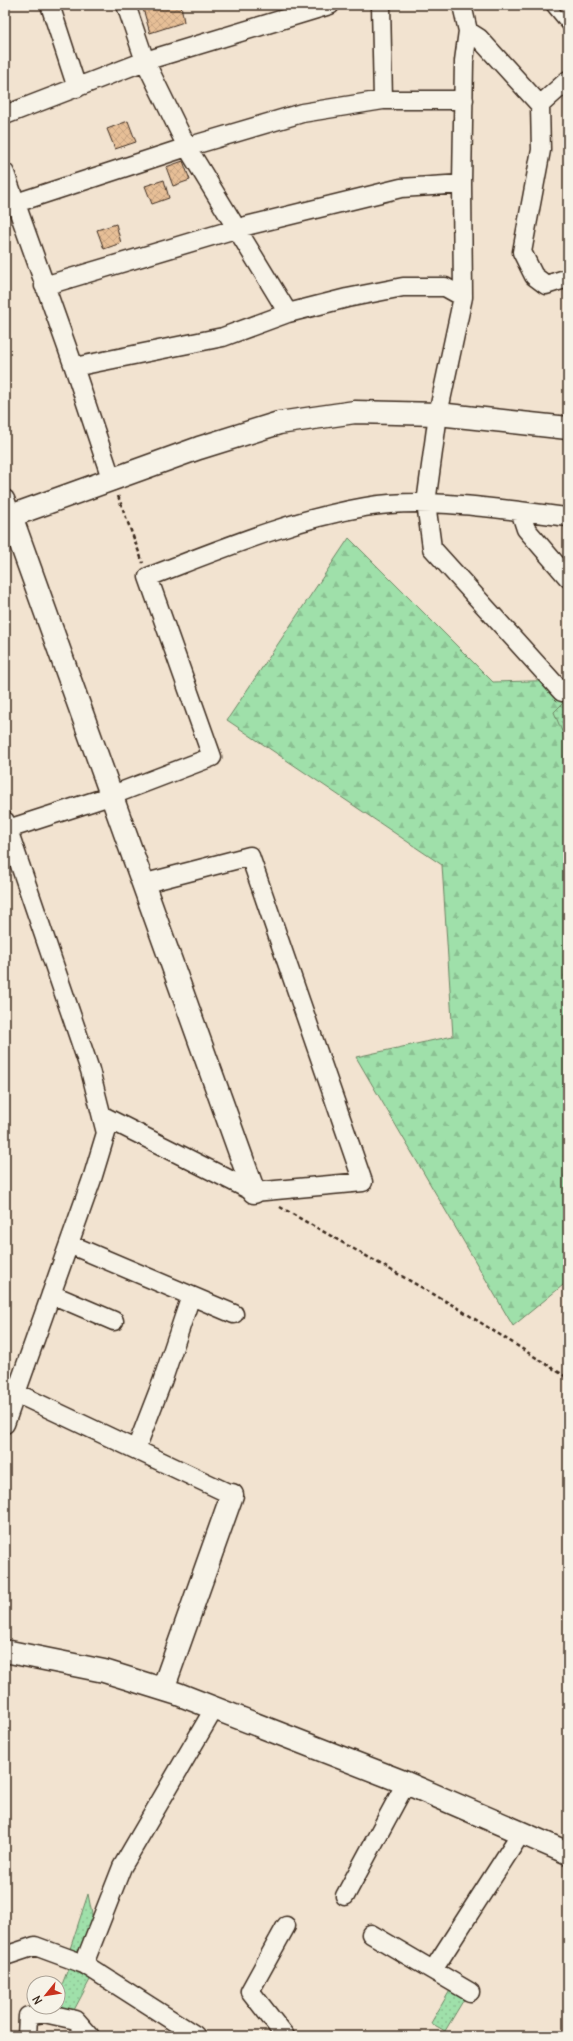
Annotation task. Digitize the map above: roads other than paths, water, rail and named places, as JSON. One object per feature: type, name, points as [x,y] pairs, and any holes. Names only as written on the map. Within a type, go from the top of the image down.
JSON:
[{"type":"street","points":[[50,5],[77,88]]},
{"type":"street","points":[[126,5],[145,62],[187,147],[288,312]]},
{"type":"street","points":[[5,115],[145,62],[330,5]]},
{"type":"street","points":[[381,5],[383,100]]},
{"type":"street","points":[[462,5],[468,31],[464,61],[462,184],[463,297],[438,414],[426,503],[432,548],[562,692],[568,686]]},
{"type":"street","points":[[468,31],[479,38],[540,105],[541,150],[522,252],[534,276],[546,285],[568,278]]},
{"type":"street","points":[[540,105],[568,80]]},
{"type":"street","points":[[16,203],[187,147],[302,113],[383,100],[464,100]]},
{"type":"street","points":[[5,173],[74,367],[112,481]]},
{"type":"street","points":[[44,286],[236,229],[401,188],[462,184]]},
{"type":"street","points":[[74,367],[223,338],[288,312],[403,287],[445,287],[463,297]]},
{"type":"street","points":[[254,1192],[7,511],[112,481],[199,448],[278,423],[355,412],[438,414],[568,428]]},
{"type":"street","points":[[5,1424],[92,1179],[106,1133],[103,1116],[90,1070],[6,827],[110,796],[212,758],[148,577],[256,536],[297,523],[366,506],[426,503],[568,517]]},
{"type":"street","points":[[520,512],[526,529],[568,578]]},
{"type":"street","points":[[103,1116],[254,1192],[363,1182],[250,856],[142,884]]},
{"type":"street","points":[[69,1244],[234,1314]]},
{"type":"street","points":[[51,1294],[114,1321]]},
{"type":"street","points":[[136,1449],[162,1382],[191,1296]]},
{"type":"street","points":[[16,1393],[232,1495],[163,1689]]},
{"type":"street","points":[[5,1651],[104,1671],[163,1689],[406,1783],[568,1853]]},
{"type":"street","points":[[84,1964],[122,1867],[214,1709]]},
{"type":"street","points":[[345,1896],[406,1783]]},
{"type":"street","points":[[433,1970],[521,1833]]},
{"type":"street","points":[[285,2036],[250,1991],[286,1926]]},
{"type":"street","points":[[371,1934],[470,1992]]},
{"type":"street","points":[[5,1956],[35,1946],[84,1964],[195,2035]]},
{"type":"street","points":[[27,2036],[28,2016],[44,2013],[76,2020],[90,2036]]},
{"type":"lane","points":[[550,5],[568,27]]}]
